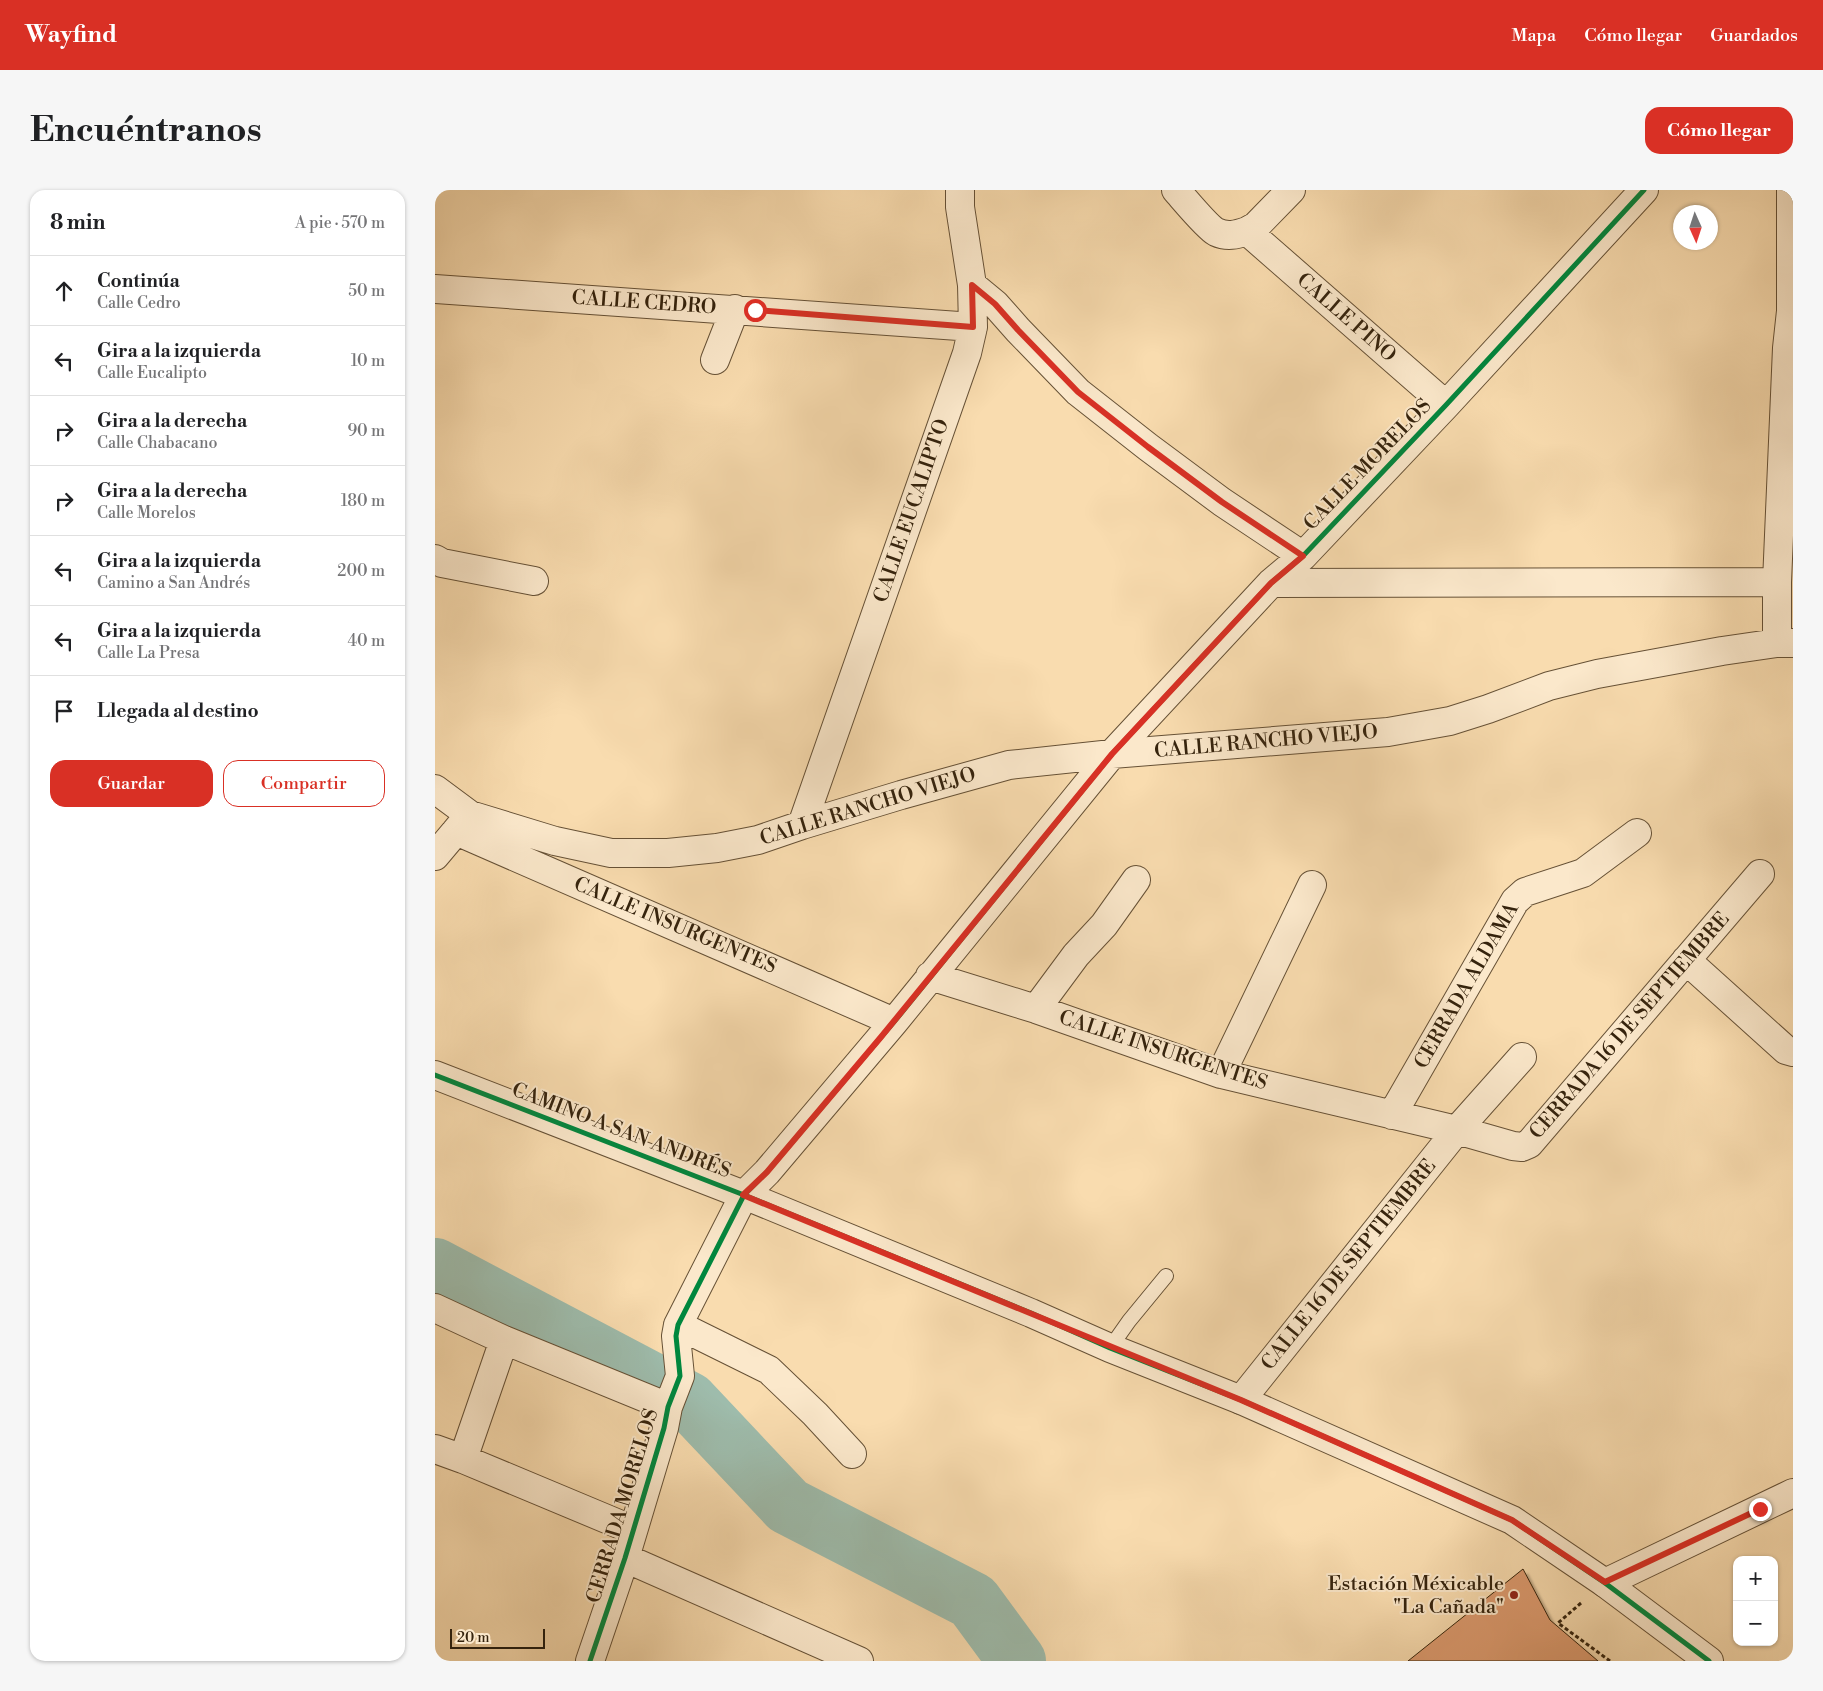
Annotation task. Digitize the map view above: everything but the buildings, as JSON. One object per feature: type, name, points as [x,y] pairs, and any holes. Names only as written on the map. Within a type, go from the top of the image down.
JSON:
[{"type":"street","name":"CALLE EUCALIPTO","points":[[803,825],[964,362],[973,327],[972,285],[960,207],[960,190]]},
{"type":"street","points":[[1176,190],[1215,231],[1231,235],[1247,231],[1256,226],[1291,190]]},
{"type":"street","name":"CALLE MORELOS","points":[[743,1195],[767,1172],[894,1022],[1112,754],[1271,583],[1303,556],[1446,405],[1644,190]]},
{"type":"street","points":[[1785,643],[1777,582],[1787,348],[1791,311],[1791,190]]},
{"type":"street","name":"CALLE PINO","points":[[1247,231],[1446,405]]},
{"type":"street","points":[[972,285],[995,304],[1078,392],[1222,502],[1303,556]]},
{"type":"street","name":"CALLE CEDRO","points":[[435,289],[973,327]]},
{"type":"street","points":[[715,360],[735,309]]},
{"type":"street","points":[[435,559],[442,563],[534,581]]},
{"type":"street","points":[[1271,583],[1777,582]]},
{"type":"street","name":"CALLE RANCHO VIEJO","points":[[463,823],[611,853],[669,854],[717,848],[758,840],[1009,765],[1112,754],[1388,732],[1450,721],[1549,686],[1597,674],[1722,651],[1785,643]]},
{"type":"street","points":[[435,789],[463,823],[435,856]]},
{"type":"street","name":"CALLE INSURGENTES","points":[[463,823],[894,1022]]},
{"type":"street","name":"CERRADA ALDAMA","points":[[1392,1115],[1515,901],[1525,892],[1583,873],[1637,833]]},
{"type":"street","name":"CERRADA 16 DE SEPTIEMBRE","points":[[1457,1130],[1513,1146],[1522,1147],[1529,1144],[1760,874]]},
{"type":"street","points":[[1036,1010],[1076,956],[1104,925],[1136,880]]},
{"type":"street","points":[[1221,1074],[1312,885]]},
{"type":"street","points":[[1686,960],[1786,1050],[1793,1052]]},
{"type":"street","name":"CALLE INSURGENTES","points":[[930,976],[1036,1010],[1221,1074],[1457,1130]]},
{"type":"street","name":"CALLE 16 DE SEPTIEMBRE","points":[[1241,1400],[1457,1130],[1522,1057]]},
{"type":"street","name":"CAMINO A SAN ANDRÉS","points":[[435,1075],[743,1195],[1031,1313],[1110,1348],[1241,1400],[1512,1520],[1605,1582],[1709,1661]]},
{"type":"street","name":"CERRADA MORELOS","points":[[590,1661],[625,1558],[665,1428],[673,1394],[678,1325],[743,1195]]},
{"type":"street","points":[[435,1308],[504,1340],[673,1394]]},
{"type":"street","points":[[678,1325],[769,1370],[815,1414],[852,1454]]},
{"type":"street","points":[[463,1459],[504,1340]]},
{"type":"street","points":[[435,1449],[633,1530]]},
{"type":"street","points":[[1605,1582],[1793,1493]]},
{"type":"street","points":[[625,1558],[859,1661]]},
{"type":"lane","points":[[1110,1348],[1129,1321],[1166,1276]]},
{"type":"path","points":[[1605,1582],[1558,1623],[1610,1661]]},
{"type":"waterway","points":[[435,1267],[689,1401],[788,1506],[973,1601],[1017,1661]]},
{"type":"cycle path","points":[[590,1661],[625,1558],[664,1428],[668,1407],[680,1376],[676,1336],[678,1325],[744,1195],[767,1172],[894,1022],[1112,754],[1271,583],[1303,556],[1446,405],[1644,190]]},
{"type":"cycle path","points":[[435,1075],[744,1195],[1031,1313],[1110,1348],[1241,1400],[1512,1520],[1605,1583],[1709,1661]]},
{"type":"place","name":"Estación Méxicable \"La Cañada\"","points":[[1514,1595]]},
{"type":"route","points":[[755,310],[973,327],[972,285],[995,304],[1078,392],[1222,502],[1303,556],[1271,583],[1112,754],[881,1037],[767,1172],[743,1195],[1031,1313],[1110,1348],[1241,1400],[1512,1520],[1605,1582],[1760,1509]]}]
